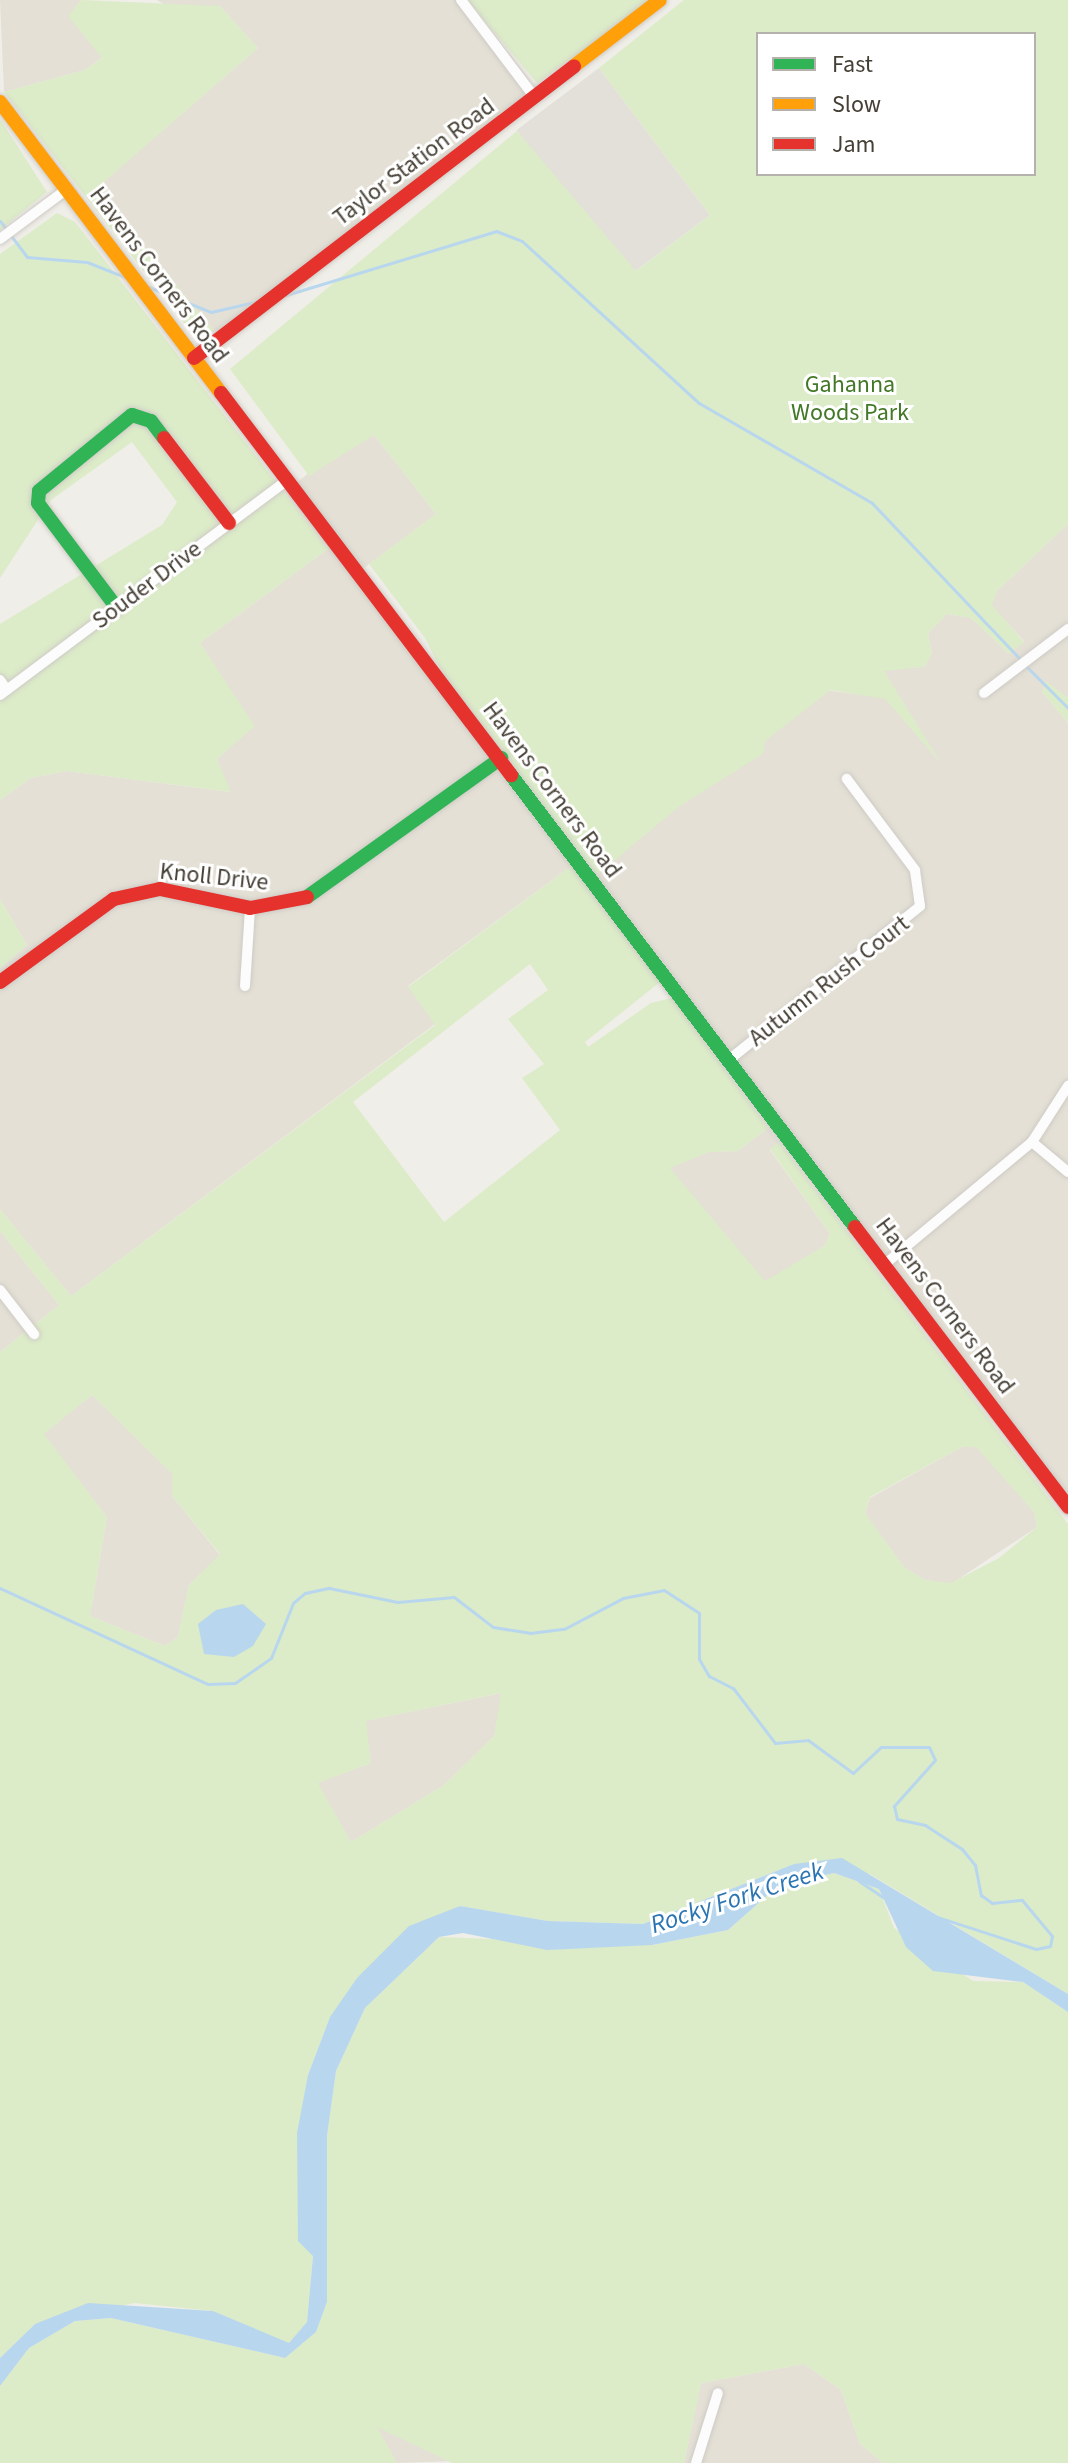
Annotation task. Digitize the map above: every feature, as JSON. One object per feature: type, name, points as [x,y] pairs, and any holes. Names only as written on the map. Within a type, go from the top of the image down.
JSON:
[{"type":"main road","name":"Taylor Station Road","points":[[194,358],[660,0]]},
{"type":"main road","name":"Havens Corners Road","points":[[0,102],[1068,1507]]},
{"type":"main road","points":[[117,608],[38,503],[39,491],[132,415],[151,421],[229,523]]},
{"type":"main road","name":"Knoll Drive","points":[[0,982],[114,899],[160,889],[250,908],[285,906],[327,889],[501,758]]},
{"type":"street","points":[[461,0],[535,98]]},
{"type":"street","points":[[0,239],[67,189]]},
{"type":"street","name":"Souder Drive","points":[[0,680],[4,693],[287,480]]},
{"type":"street","points":[[984,693],[1068,629]]},
{"type":"street","name":"Autumn Rush Court","points":[[730,1059],[920,906],[915,870],[847,779]]},
{"type":"street","points":[[245,986],[250,908]]},
{"type":"street","points":[[885,1264],[1032,1142],[1068,1086]]},
{"type":"street","points":[[1032,1142],[1068,1172]]},
{"type":"street","points":[[0,1290],[34,1334]]},
{"type":"street","points":[[696,2463],[718,2393]]},
{"type":"shaded area","points":[[0,0],[81,0],[69,16],[103,57],[85,70],[4,92]]},
{"type":"shaded area","points":[[157,0],[467,0],[530,81],[522,101],[215,332],[95,189],[258,48],[220,6],[172,9]]},
{"type":"shaded area","points":[[599,68],[710,215],[627,277],[517,130]]},
{"type":"shaded area","points":[[374,435],[436,514],[353,576],[574,864],[408,986],[435,1024],[71,1296],[0,1209],[0,968],[27,945],[0,899],[0,800],[31,778],[67,771],[230,792],[217,759],[254,726],[200,643],[328,549],[285,492],[331,455]]},
{"type":"shaded area","points":[[1068,524],[1068,698],[1046,682],[1042,692],[1068,723],[1068,1498],[597,875],[599,862],[644,818],[825,690],[885,698],[940,762],[883,670],[924,667],[932,654],[928,633],[947,614],[971,618],[1009,654],[1024,641],[991,605],[997,591]]},
{"type":"shaded area","points":[[768,1128],[779,1142],[770,1150],[830,1234],[824,1246],[765,1282],[669,1168],[709,1152],[738,1151]]},
{"type":"shaded area","points":[[0,1231],[59,1305],[0,1352]]},
{"type":"shaded area","points":[[92,1395],[173,1474],[172,1496],[220,1555],[189,1585],[178,1637],[165,1646],[90,1616],[107,1517],[43,1434]]},
{"type":"shaded area","points":[[962,1447],[977,1447],[1034,1512],[1037,1527],[951,1584],[925,1580],[905,1568],[865,1514],[870,1498]]},
{"type":"shaded area","points":[[502,1693],[494,1736],[444,1785],[351,1842],[317,1783],[371,1763],[365,1721]]},
{"type":"shaded area","points":[[804,2364],[841,2390],[860,2444],[883,2463],[684,2463],[701,2383]]},
{"type":"shaded area","points":[[376,2426],[453,2461],[397,2463]]},
{"type":"green space","points":[[81,0],[220,6],[258,48],[96,189],[215,332],[188,328],[4,92],[85,70],[102,58],[68,16]]},
{"type":"green space","points":[[467,0],[653,0],[537,83]]},
{"type":"green space","name":"Gahanna Woods Park","points":[[684,0],[1068,0],[1068,524],[997,591],[992,605],[1024,642],[1009,654],[971,618],[947,614],[928,633],[932,655],[924,667],[884,671],[941,763],[885,699],[831,690],[765,741],[763,754],[680,806],[597,875],[445,678],[425,638],[369,564],[436,514],[374,435],[309,476],[230,369],[517,131],[636,271],[710,215],[599,68]]},
{"type":"green space","points":[[0,119],[47,192],[0,230]]},
{"type":"green space","points":[[57,213],[75,222],[328,549],[200,643],[255,726],[217,759],[231,792],[67,771],[31,778],[0,800],[0,624],[162,525],[177,502],[132,442],[51,500],[0,578],[0,254]]},
{"type":"green space","points":[[1046,681],[1068,698],[1068,723],[1042,692]]},
{"type":"green space","points":[[574,864],[660,982],[585,1042],[588,1047],[651,1003],[672,998],[768,1128],[738,1151],[709,1152],[670,1168],[765,1281],[824,1246],[830,1234],[770,1149],[779,1142],[1068,1524],[1068,1994],[870,1874],[794,1864],[643,1924],[548,1921],[460,1906],[330,2017],[308,2075],[313,2255],[307,2322],[289,2344],[213,2311],[134,2303],[35,2324],[0,2358],[0,1352],[59,1305],[0,1231],[0,1209],[71,1296],[435,1025],[408,987]],"holes":[[[530,964],[548,990],[508,1019],[544,1064],[522,1078],[560,1130],[444,1222],[353,1102]],[[92,1395],[172,1474],[172,1496],[220,1554],[189,1585],[178,1637],[165,1646],[90,1616],[107,1517],[44,1434]],[[962,1447],[976,1447],[1034,1512],[1037,1527],[999,1558],[951,1583],[925,1580],[905,1568],[865,1513],[870,1497]],[[501,1693],[494,1736],[444,1785],[351,1842],[318,1783],[371,1763],[366,1721]]]},
{"type":"green space","points":[[0,899],[27,945],[0,968]]},
{"type":"green space","points":[[834,1873],[879,1889],[894,1928],[973,1981],[1023,1982],[1068,2012],[1068,2463],[883,2463],[860,2444],[841,2390],[804,2364],[701,2383],[684,2463],[452,2463],[377,2427],[397,2463],[0,2463],[0,2386],[29,2348],[75,2321],[111,2318],[285,2358],[316,2332],[327,2302],[327,2136],[336,2071],[365,2008],[439,1937],[652,1945],[728,1930],[778,1886]]},
{"type":"water","points":[[243,1604],[266,1624],[253,1646],[234,1657],[204,1654],[198,1624],[216,1610]]},
{"type":"water","points":[[842,1858],[1068,1994],[1068,2012],[1023,1982],[933,1971],[906,1947],[879,1889],[834,1873],[778,1886],[728,1930],[652,1945],[547,1950],[463,1933],[439,1937],[365,2008],[336,2071],[327,2136],[327,2302],[316,2332],[285,2358],[111,2318],[75,2321],[29,2348],[0,2386],[0,2358],[35,2324],[88,2303],[213,2311],[289,2343],[307,2322],[313,2256],[298,2241],[297,2133],[308,2075],[330,2017],[357,1978],[409,1926],[460,1906],[548,1921],[643,1924],[794,1864]]},
{"type":"waterway","points":[[0,221],[27,257],[87,262],[127,278]]},
{"type":"waterway","points":[[286,295],[496,231],[522,241],[699,403],[872,503],[1021,660]]},
{"type":"waterway","points":[[149,287],[211,312],[259,301]]},
{"type":"waterway","points":[[1026,666],[1068,708]]},
{"type":"waterway","points":[[0,1588],[208,1684],[235,1683],[271,1658],[293,1603],[305,1593],[329,1588],[398,1602],[454,1597],[493,1627],[530,1633],[564,1629],[623,1598],[664,1590],[699,1613],[699,1659],[709,1676],[733,1688],[775,1743],[808,1740],[853,1773],[881,1747],[929,1747],[935,1760],[894,1806],[897,1819],[925,1825],[962,1849],[975,1865],[981,1895],[992,1903],[1022,1900],[1052,1936],[1050,1946],[1036,1949],[916,1910]]},
{"type":"waterway","name":"Rocky Fork Creek","points":[[859,1881],[883,1897]]},
{"type":"traffic: fast","points":[[117,608],[38,503],[39,491],[132,415],[151,421],[164,438]]},
{"type":"traffic: fast","points":[[307,897],[501,758]]},
{"type":"traffic: fast","points":[[511,775],[855,1227]]},
{"type":"traffic: slow","points":[[574,66],[660,0]]},
{"type":"traffic: slow","points":[[0,102],[221,393]]},
{"type":"traffic: jam","points":[[194,358],[574,66]]},
{"type":"traffic: jam","points":[[221,393],[511,775]]},
{"type":"traffic: jam","points":[[164,438],[229,523]]},
{"type":"traffic: jam","points":[[0,982],[114,899],[160,889],[250,908],[307,897]]},
{"type":"traffic: jam","points":[[855,1227],[1068,1507]]}]
